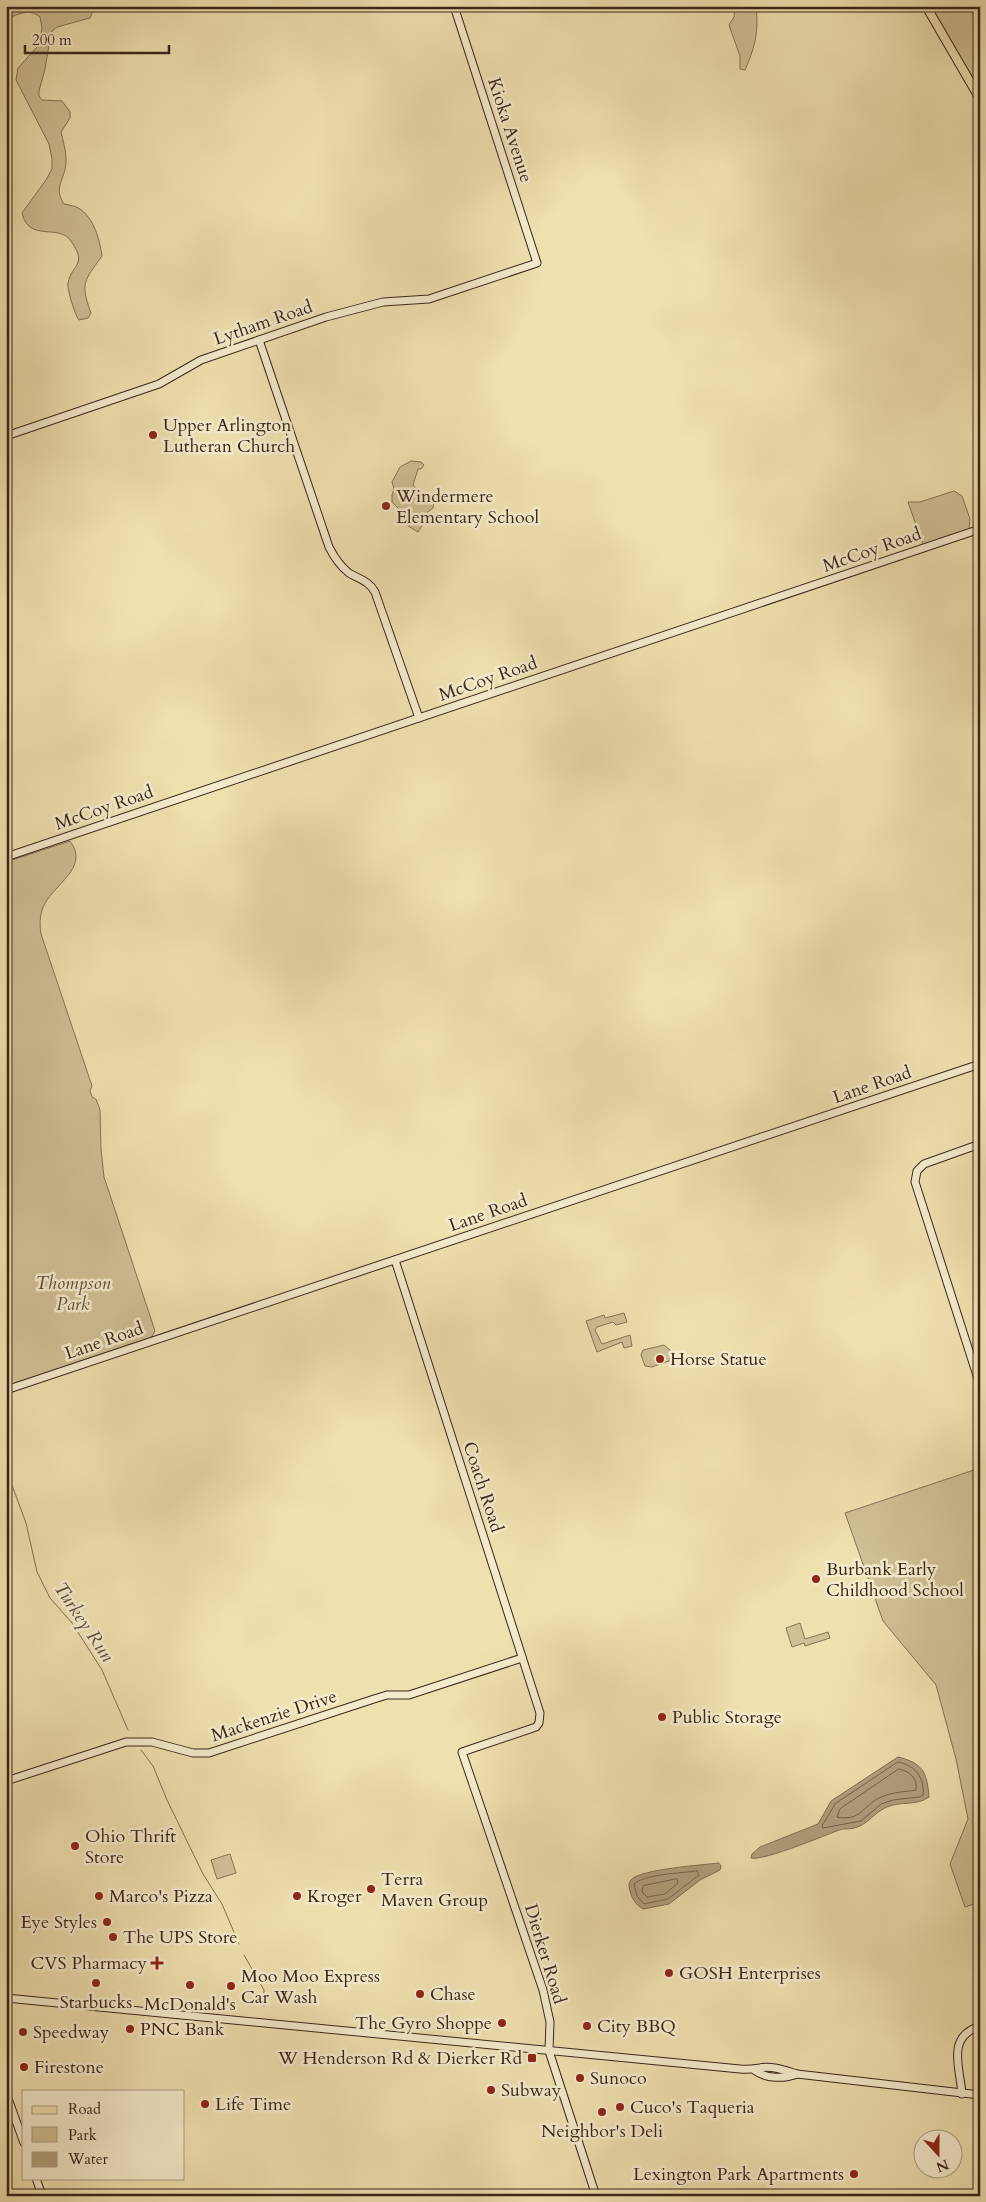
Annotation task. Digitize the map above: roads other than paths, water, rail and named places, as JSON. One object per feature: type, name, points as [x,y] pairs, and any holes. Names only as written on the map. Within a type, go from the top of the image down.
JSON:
[{"type":"main road","points":[[926,6],[980,99]]},
{"type":"street","name":"Kioka Avenue","points":[[454,6],[537,263]]},
{"type":"street","name":"Lytham Road","points":[[6,436],[167,381],[191,364],[369,304],[429,299],[537,263]]},
{"type":"street","points":[[259,340],[329,547],[341,566],[370,585],[375,592],[419,718]]},
{"type":"street","name":"McCoy Road","points":[[6,857],[980,529]]},
{"type":"street","name":"Lane Road","points":[[6,1390],[980,1064]]},
{"type":"street","points":[[980,1144],[928,1162],[920,1168],[915,1176],[916,1190],[980,1385]]},
{"type":"street","name":"Coach Road","points":[[396,1260],[540,1712],[539,1723],[532,1729],[462,1752]]},
{"type":"street","name":"Mackenzie Drive","points":[[6,1781],[126,1742],[152,1742],[198,1753],[216,1751],[374,1698],[410,1695],[522,1658]]},
{"type":"street","name":"Dierker Road","points":[[462,1752],[544,1995],[550,2022],[549,2051],[596,2196]]},
{"type":"street","points":[[6,1998],[754,2070],[760,2075],[785,2078],[797,2074],[980,2095]]},
{"type":"street","points":[[962,2094],[957,2054],[958,2044],[968,2030],[980,2026]]},
{"type":"street","points":[[6,2093],[22,2137]]},
{"type":"street","points":[[37,2180],[42,2196]]},
{"type":"water","points":[[898,1757],[913,1762],[922,1770],[927,1781],[929,1797],[919,1802],[887,1807],[857,1827],[842,1829],[769,1856],[751,1858],[752,1854],[760,1847],[818,1824],[831,1801]]},
{"type":"water","points":[[719,1863],[721,1866],[720,1870],[700,1880],[669,1904],[643,1909],[636,1904],[631,1894],[629,1882],[637,1876],[659,1870]]},
{"type":"waterway","name":"Turkey Run","points":[[6,1469],[26,1523],[37,1572],[50,1598],[72,1623],[102,1670],[128,1730]]},
{"type":"waterway","name":"Turkey Run","points":[[141,1750],[153,1766],[167,1800],[203,1874],[222,1904],[239,1944]]},
{"type":"waterway","name":"Turkey Run","points":[[244,1955],[264,1990],[264,2006]]},
{"type":"place","name":"Upper Arlington Lutheran Church","points":[[153,435]]},
{"type":"place","name":"Windermere Elementary School","points":[[386,506]]},
{"type":"place","name":"Horse Statue","points":[[660,1359]]},
{"type":"place","name":"Burbank Early Childhood School","points":[[816,1579]]},
{"type":"place","name":"Public Storage","points":[[662,1717]]},
{"type":"place","name":"Ohio Thrift Store","points":[[75,1846]]},
{"type":"place","name":"Terra Maven Group","points":[[371,1889]]},
{"type":"place","name":"Marco's Pizza","points":[[99,1896]]},
{"type":"place","name":"Kroger","points":[[297,1896]]},
{"type":"place","name":"Eye Styles","points":[[107,1922]]},
{"type":"place","name":"The UPS Store","points":[[113,1937]]},
{"type":"place","name":"CVS Pharmacy","points":[[157,1963]]},
{"type":"place","name":"GOSH Enterprises","points":[[669,1973]]},
{"type":"place","name":"Starbucks","points":[[96,1983]]},
{"type":"place","name":"McDonald's","points":[[190,1985]]},
{"type":"place","name":"Moo Moo Express Car Wash","points":[[231,1986]]},
{"type":"place","name":"Chase","points":[[420,1994]]},
{"type":"place","name":"The Gyro Shoppe","points":[[502,2023]]},
{"type":"place","name":"City BBQ","points":[[587,2026]]},
{"type":"place","name":"PNC Bank","points":[[130,2029]]},
{"type":"place","name":"Speedway","points":[[23,2032]]},
{"type":"place","name":"W Henderson Rd & Dierker Rd","points":[[532,2058]]},
{"type":"place","name":"Firestone","points":[[24,2067]]},
{"type":"place","name":"Sunoco","points":[[580,2078]]},
{"type":"place","name":"Subway","points":[[491,2090]]},
{"type":"place","name":"Life Time","points":[[205,2104]]},
{"type":"place","name":"Cuco's Taqueria","points":[[620,2107]]},
{"type":"place","name":"Neighbor's Deli","points":[[602,2112]]},
{"type":"place","name":"Lexington Park Apartments","points":[[854,2174]]},
{"type":"park label","name":"Thompson Park","points":[[73,1294]]}]
